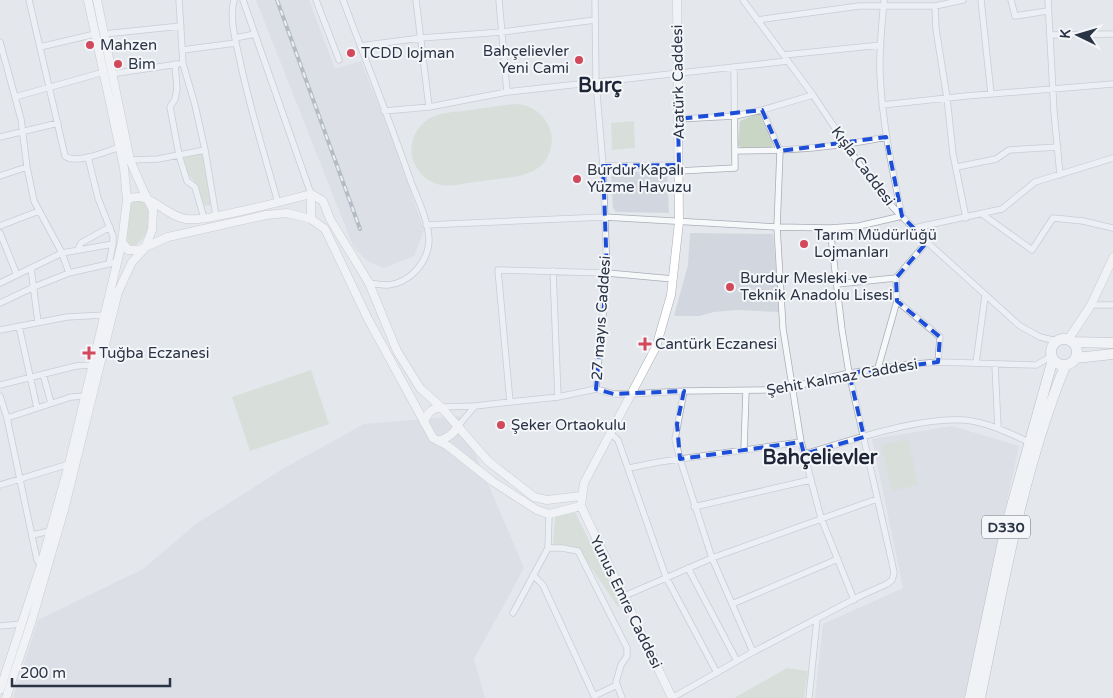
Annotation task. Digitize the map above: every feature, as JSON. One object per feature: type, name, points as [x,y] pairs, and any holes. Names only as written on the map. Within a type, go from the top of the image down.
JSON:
[{"type":"highway","points":[[1057,341],[1113,343]]},
{"type":"highway","name":"D330","points":[[970,698],[1006,528],[1052,358],[1052,347],[1057,341]]},
{"type":"highway","points":[[1052,358],[1058,364],[1065,366],[1071,364],[1076,358],[1077,351],[1070,341]]},
{"type":"highway","points":[[1076,358],[1113,354]]},
{"type":"highway","name":"D330","points":[[980,698],[1013,533],[1048,406],[1065,366]]},
{"type":"main road","points":[[6,698],[32,620],[64,510],[118,292],[132,262],[145,248],[152,230],[153,210],[130,160],[95,34],[88,0]]},
{"type":"main road","points":[[0,690],[2,678],[41,565],[69,464],[105,316],[112,263],[122,242],[127,200],[124,168],[107,73],[104,34],[97,0]]},
{"type":"main road","name":"Atatürk Caddesi","points":[[581,506],[584,483],[656,346],[673,279],[679,222],[677,0]]},
{"type":"main road","points":[[311,194],[311,219]]},
{"type":"main road","points":[[127,200],[138,196],[148,199],[165,211],[177,217],[188,219],[216,216],[311,194],[323,202],[330,219],[369,283],[397,351],[420,388],[441,407],[488,461],[534,497],[547,500],[581,496]]},
{"type":"main road","points":[[122,242],[128,250],[132,251],[145,248],[168,237],[266,215],[287,212],[311,219],[325,228],[368,319],[433,438],[448,446],[492,482],[537,510],[549,514],[581,506]]},
{"type":"main road","points":[[1070,341],[1091,306],[1113,258]]},
{"type":"main road","points":[[424,422],[427,413],[432,409],[441,407]]},
{"type":"main road","points":[[438,441],[445,439],[458,426]]},
{"type":"main road","name":"Yunus Emre Caddesi","points":[[581,506],[622,597],[672,698]]},
{"type":"street","points":[[29,0],[65,156],[69,159],[88,157],[120,147]]},
{"type":"street","points":[[179,0],[183,64],[205,150],[216,216]]},
{"type":"street","points":[[234,0],[232,8],[244,81],[278,203]]},
{"type":"street","points":[[243,0],[311,194]]},
{"type":"street","points":[[316,0],[338,60]]},
{"type":"street","points":[[343,0],[426,225],[429,242],[424,260],[416,272],[390,285],[369,283]]},
{"type":"street","points":[[416,0],[429,106]]},
{"type":"street","points":[[499,0],[507,92]]},
{"type":"street","name":"27 mayıs Caddesi","points":[[595,0],[596,82],[603,166],[606,273],[596,389]]},
{"type":"street","name":"Kışla Caddesi","points":[[743,0],[813,95],[846,146],[884,198],[927,242],[1020,326],[1040,337],[1057,341]]},
{"type":"street","points":[[758,20],[884,3],[935,6],[963,0]]},
{"type":"street","points":[[981,0],[991,94]]},
{"type":"street","points":[[1011,0],[1014,16],[1047,11]]},
{"type":"street","points":[[1048,0],[1047,11],[1060,175]]},
{"type":"street","points":[[426,225],[604,217],[777,227],[830,228],[859,226],[902,216],[886,138],[882,105],[880,70],[884,3]]},
{"type":"street","points":[[935,6],[936,29],[947,98],[953,154],[966,218]]},
{"type":"street","points":[[360,46],[421,38],[502,32],[595,20]]},
{"type":"street","points":[[104,34],[181,26]]},
{"type":"street","points":[[40,47],[95,34]]},
{"type":"street","points":[[182,50],[236,40],[255,34]]},
{"type":"street","points":[[1050,35],[1113,34]]},
{"type":"street","points":[[0,42],[21,119],[21,131],[34,201],[62,253],[69,274]]},
{"type":"street","points":[[784,55],[881,45]]},
{"type":"street","points":[[384,111],[429,106],[507,92],[788,61]]},
{"type":"street","points":[[175,64],[177,89],[175,99],[170,107],[179,155],[187,181],[195,187],[204,218]]},
{"type":"street","points":[[15,97],[107,73],[183,64]]},
{"type":"street","points":[[603,166],[735,168],[734,67]]},
{"type":"street","points":[[882,105],[1113,84]]},
{"type":"street","points":[[678,119],[735,116],[813,95]]},
{"type":"street","points":[[762,110],[780,151],[777,227],[784,329],[801,442],[821,518],[854,600]]},
{"type":"street","points":[[0,136],[58,123]]},
{"type":"street","points":[[734,151],[780,151],[846,146],[886,138]]},
{"type":"street","points":[[957,167],[996,160],[1010,150],[1058,147]]},
{"type":"street","points":[[130,160],[158,159],[205,150]]},
{"type":"street","points":[[0,304],[34,287],[69,274],[112,263],[113,244],[110,227],[98,198],[88,157]]},
{"type":"street","points":[[914,228],[1002,209],[1036,182],[1113,158]]},
{"type":"street","points":[[0,176],[27,167]]},
{"type":"street","points":[[0,226],[39,211]]},
{"type":"street","points":[[982,214],[1032,250],[1053,218],[1083,221],[1113,228]]},
{"type":"street","points":[[78,249],[81,243],[110,227]]},
{"type":"street","points":[[672,698],[753,652],[888,584],[892,580],[894,573],[849,373],[830,228]]},
{"type":"street","points":[[0,233],[17,275]]},
{"type":"street","points":[[878,368],[897,301],[896,278],[927,242]]},
{"type":"street","points":[[0,283],[62,253],[113,244]]},
{"type":"street","points":[[31,268],[38,322]]},
{"type":"street","points":[[510,402],[498,270],[553,270],[673,279]]},
{"type":"street","points":[[553,270],[558,397]]},
{"type":"street","points":[[837,284],[896,278]]},
{"type":"street","points":[[976,363],[985,296]]},
{"type":"street","points":[[897,301],[940,337],[938,362]]},
{"type":"street","points":[[1091,306],[1113,306]]},
{"type":"street","points":[[0,330],[67,317],[105,316]]},
{"type":"street","points":[[19,326],[37,408]]},
{"type":"street","name":"Şehit Kalmaz Caddesi","points":[[596,389],[614,394],[746,391],[792,387],[878,368],[938,362],[1036,365],[1052,358]]},
{"type":"street","points":[[995,364],[998,428]]},
{"type":"street","points":[[0,385],[76,366],[92,365]]},
{"type":"street","points":[[42,374],[52,403]]},
{"type":"street","points":[[441,407],[475,406],[558,397],[596,389]]},
{"type":"street","points":[[684,391],[675,440],[680,459],[712,558],[753,652]]},
{"type":"street","points":[[744,450],[746,391]]},
{"type":"street","points":[[0,396],[7,418],[37,560],[41,565]]},
{"type":"street","points":[[7,418],[75,396],[85,396]]},
{"type":"street","points":[[458,426],[475,406]]},
{"type":"street","points":[[804,454],[907,426],[944,420],[965,420],[998,428],[1029,442]]},
{"type":"street","points":[[610,433],[618,440],[629,468],[666,577],[717,673]]},
{"type":"street","points":[[629,468],[801,442]]},
{"type":"street","points":[[0,485],[69,464]]},
{"type":"street","points":[[694,507],[810,480]]},
{"type":"street","points":[[622,597],[712,558],[877,498]]},
{"type":"street","points":[[513,613],[548,548],[549,514]]},
{"type":"street","points":[[32,535],[50,531]]},
{"type":"street","points":[[548,548],[578,551],[617,626],[627,648],[627,656],[619,673],[617,685],[622,698]]},
{"type":"street","points":[[732,604],[838,559]]},
{"type":"street","points":[[688,568],[737,661]]},
{"type":"street","points":[[533,575],[543,585],[595,697],[617,685]]},
{"type":"street","points":[[810,698],[818,619]]},
{"type":"street","points":[[0,626],[22,624]]},
{"type":"highlighted area","points":[[762,110],[780,151],[886,137],[902,216],[927,242],[896,278],[897,301],[940,337],[938,362],[849,373],[864,437],[804,454],[801,442],[680,459],[677,424],[684,391],[614,394],[596,389],[607,273],[603,166],[679,165],[678,119]]},
{"type":"shaded area","points":[[256,0],[309,0],[335,69],[361,61],[393,141],[424,230],[414,256],[384,268],[367,261],[353,246]]},
{"type":"shaded area","points":[[611,171],[667,173],[669,213],[616,212],[613,208]]},
{"type":"shaded area","name":"Burdur Mesleki ve Teknik Anadolu Lisesi","points":[[690,233],[773,234],[780,312],[736,310],[714,312],[699,316],[674,316],[688,265]]},
{"type":"shaded area","points":[[459,416],[524,568],[474,659],[485,698],[13,698],[38,620],[143,569],[196,524],[281,470],[364,424]]},
{"type":"shaded area","points":[[952,426],[1019,446],[964,698],[815,698],[823,624],[903,588],[872,439]]},
{"type":"green space","points":[[514,104],[528,106],[543,117],[552,137],[547,157],[533,171],[514,177],[441,185],[424,177],[415,165],[411,146],[417,131],[428,119],[447,113]]},
{"type":"green space","points":[[759,113],[773,143],[772,147],[742,148],[738,145],[740,121]]},
{"type":"green space","points":[[634,121],[635,148],[612,150],[611,123]]},
{"type":"green space","points":[[203,152],[211,205],[204,206],[197,185],[188,174],[183,156]]},
{"type":"green space","points":[[131,201],[144,201],[149,212],[147,231],[136,245],[126,243]]},
{"type":"green space","points":[[311,370],[329,424],[250,451],[232,397]]},
{"type":"green space","points":[[908,439],[918,485],[892,491],[881,445]]},
{"type":"green space","points":[[575,512],[621,605],[618,607],[579,550],[553,547],[555,517]]},
{"type":"green space","points":[[787,668],[808,671],[804,698],[734,698]]},
{"type":"railway","points":[[277,0],[360,229]]},
{"type":"place","name":"Mahzen","points":[[90,45]]},
{"type":"place","name":"TCDD lojman","points":[[351,53]]},
{"type":"place","name":"Bahçelievler Yeni Cami","points":[[579,60]]},
{"type":"place","name":"Bim","points":[[118,64]]},
{"type":"place","name":"Burdur Kapalı Yüzme Havuzu","points":[[577,179]]},
{"type":"place","name":"Tarım Müdürlüğü Lojmanları","points":[[804,244]]},
{"type":"place","name":"Burdur Mesleki ve Teknik Anadolu Lisesi","points":[[730,287]]},
{"type":"place","name":"Cantürk Eczanesi","points":[[645,344]]},
{"type":"place","name":"Tuğba Eczanesi","points":[[89,353]]},
{"type":"place","name":"Şeker Ortaokulu","points":[[501,425]]},
{"type":"district","name":"Burç","points":[[600,86]]},
{"type":"district","name":"Bahçelievler","points":[[820,458]]}]
